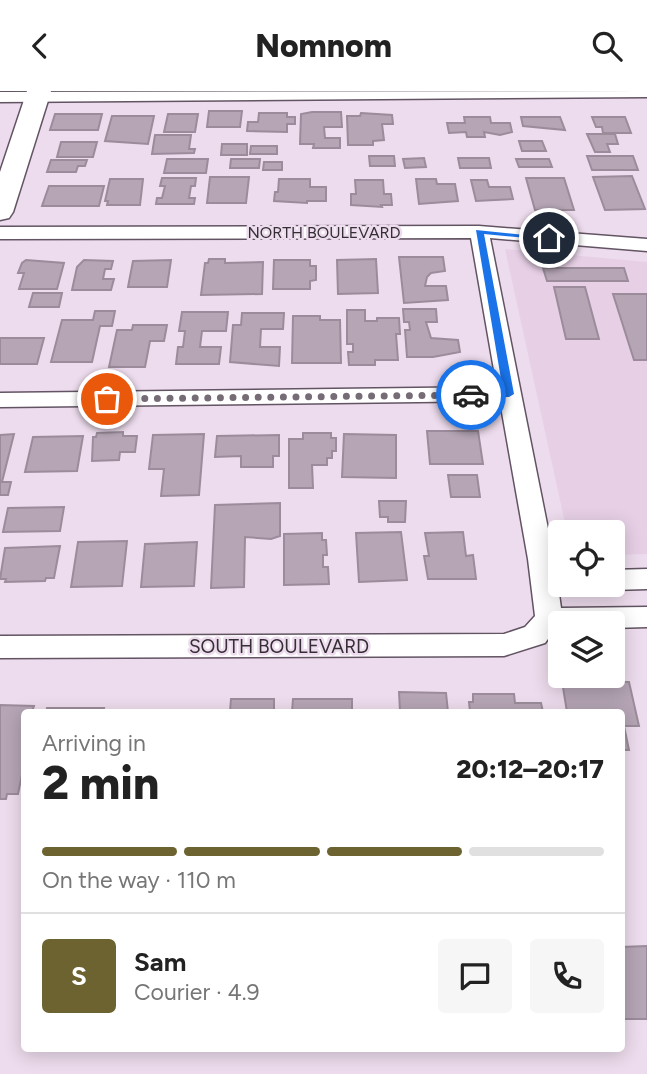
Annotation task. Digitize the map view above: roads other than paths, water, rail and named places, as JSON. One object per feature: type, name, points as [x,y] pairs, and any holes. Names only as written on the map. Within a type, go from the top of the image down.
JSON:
[{"type":"main road","points":[[0,212],[38,94]]},
{"type":"street","points":[[0,97],[38,94],[647,92]]},
{"type":"street","points":[[479,232],[509,394],[548,564]]},
{"type":"street","name":"NORTH BOULEVARD","points":[[0,233],[479,232],[647,245]]},
{"type":"street","points":[[0,400],[509,394]]},
{"type":"street","points":[[625,580],[647,579]]},
{"type":"street","points":[[625,617],[647,617]]},
{"type":"street","name":"SOUTH BOULEVARD","points":[[0,647],[505,645],[535,635],[548,619]]}]
